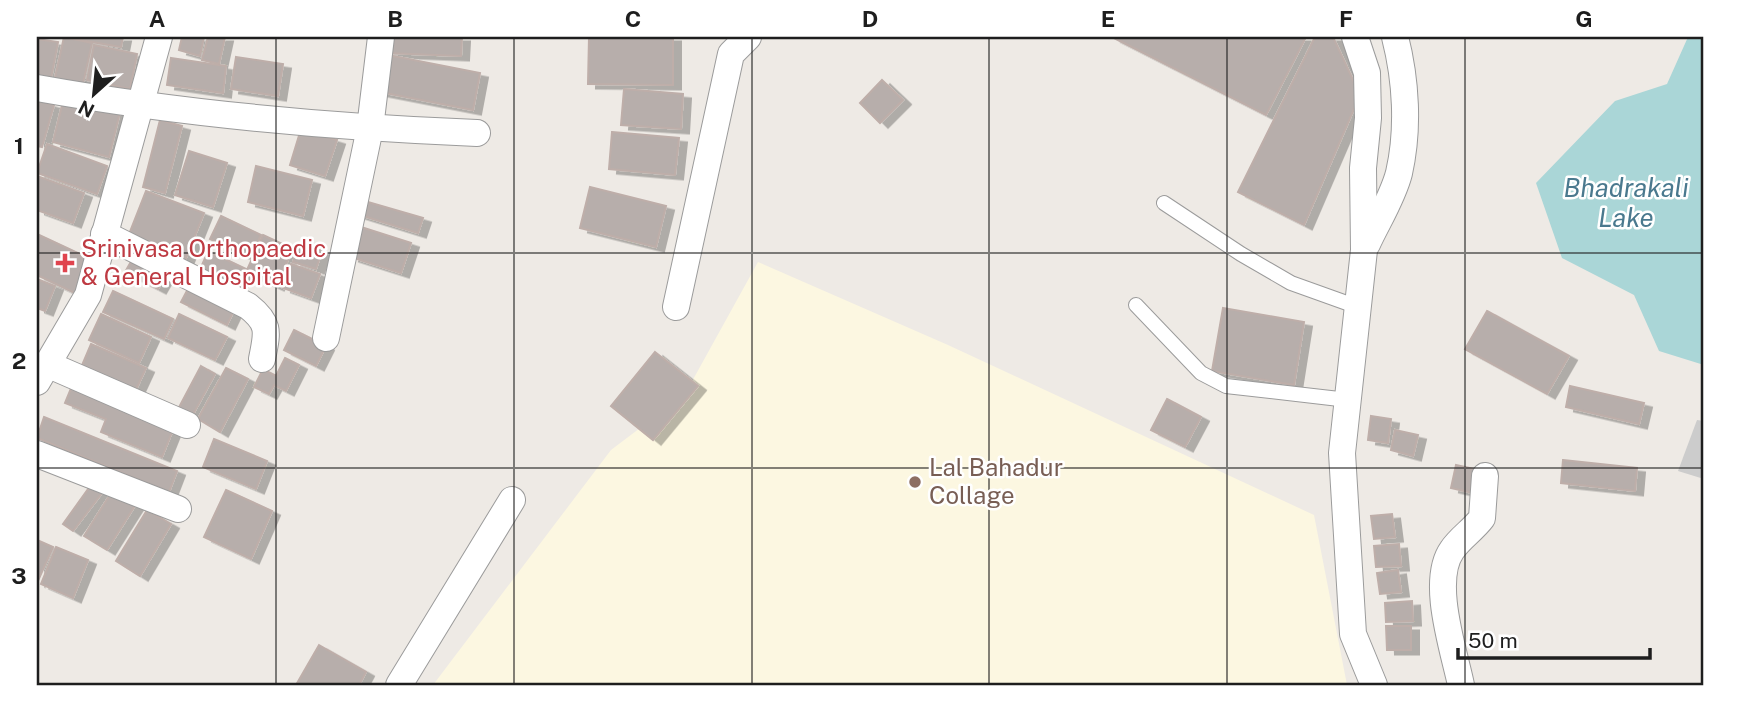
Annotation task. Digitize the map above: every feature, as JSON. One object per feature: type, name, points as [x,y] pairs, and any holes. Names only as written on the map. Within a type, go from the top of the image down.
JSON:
[{"type":"street","points":[[159,37],[88,295],[43,374],[187,425]]},
{"type":"street","points":[[326,338],[370,128],[381,37]]},
{"type":"street","points":[[676,307],[732,54],[748,37]]},
{"type":"street","points":[[1354,37],[1367,73],[1368,118],[1363,167],[1364,250],[1342,453],[1353,634],[1374,685]]},
{"type":"street","points":[[1364,250],[1399,175],[1405,119],[1403,68],[1395,37]]},
{"type":"street","points":[[37,88],[138,107],[370,128],[477,133]]},
{"type":"street","points":[[104,234],[248,306],[262,317],[267,331],[262,359]]},
{"type":"street","points":[[37,454],[178,509]]},
{"type":"street","points":[[1461,685],[1445,612],[1446,561],[1452,550],[1482,518],[1485,476]]},
{"type":"street","points":[[399,685],[512,500]]},
{"type":"lane","points":[[1164,203],[1241,254],[1291,283],[1358,307]]},
{"type":"lane","points":[[1136,304],[1201,373],[1226,386],[1348,401]]},
{"type":"shaded area","name":"Lal Bahadur Collage","points":[[758,262],[948,345],[1314,515],[1347,685],[433,685],[611,450],[685,394]]},
{"type":"shaded area","points":[[1697,420],[1704,421],[1704,479],[1678,471]]},
{"type":"water","name":"Bhadrakali Lake","points":[[1688,37],[1704,37],[1704,365],[1659,351],[1634,295],[1562,258],[1536,183],[1615,101],[1667,84]]},
{"type":"building","points":[[63,37],[123,37],[121,47]]},
{"type":"building","points":[[64,37],[92,43],[82,88],[54,82]]},
{"type":"building","points":[[182,37],[204,37],[200,56],[179,50]]},
{"type":"building","points":[[208,37],[225,37],[219,64],[202,60]]},
{"type":"building","points":[[387,37],[462,37],[461,56],[386,53]]},
{"type":"building","points":[[589,37],[673,37],[673,85],[588,84]]},
{"type":"building","points":[[1112,37],[1306,37],[1266,115]]},
{"type":"building","points":[[1315,37],[1333,37],[1360,95],[1304,225],[1238,192]]},
{"type":"building","points":[[37,39],[58,42],[50,84],[37,81]]},
{"type":"building","points":[[94,45],[137,54],[130,89],[87,80]]},
{"type":"building","points":[[388,55],[480,73],[473,110],[380,92]]},
{"type":"building","points":[[236,57],[283,64],[278,96],[231,89]]},
{"type":"building","points":[[171,58],[226,66],[223,93],[167,85]]},
{"type":"building","points":[[882,80],[903,100],[880,123],[860,103]]},
{"type":"building","points":[[624,89],[683,94],[681,129],[621,125]]},
{"type":"building","points":[[64,97],[120,112],[109,157],[53,142]]},
{"type":"building","points":[[37,100],[54,105],[42,147],[37,146]]},
{"type":"building","points":[[160,120],[182,126],[165,193],[143,187]]},
{"type":"building","points":[[301,129],[337,140],[325,176],[290,165]]},
{"type":"building","points":[[612,132],[679,138],[675,175],[609,169]]},
{"type":"building","points":[[47,144],[107,166],[97,194],[37,173]]},
{"type":"building","points":[[189,151],[227,163],[213,207],[175,195]]},
{"type":"building","points":[[256,166],[312,180],[303,216],[248,202]]},
{"type":"building","points":[[37,176],[84,193],[73,223],[37,210]]},
{"type":"building","points":[[590,187],[666,206],[656,247],[580,228]]},
{"type":"building","points":[[146,191],[204,213],[184,263],[126,242]]},
{"type":"building","points":[[361,200],[423,218],[418,233],[357,214]]},
{"type":"building","points":[[221,216],[261,235],[250,258],[210,239]]},
{"type":"building","points":[[361,227],[411,243],[401,273],[351,257]]},
{"type":"building","points":[[37,234],[95,261],[79,295],[37,275]]},
{"type":"building","points":[[263,235],[293,249],[276,286],[246,272]]},
{"type":"building","points":[[299,244],[322,251],[316,269],[293,262]]},
{"type":"building","points":[[208,251],[246,269],[236,290],[199,272]]},
{"type":"building","points":[[133,258],[166,275],[158,289],[125,272]]},
{"type":"building","points":[[291,264],[320,274],[311,298],[283,288]]},
{"type":"building","points":[[37,279],[55,286],[45,311],[37,308]]},
{"type":"building","points":[[191,283],[236,306],[227,325],[181,302]]},
{"type":"building","points":[[113,291],[173,319],[164,339],[103,312]]},
{"type":"building","points":[[1223,308],[1304,322],[1294,385],[1212,371]]},
{"type":"building","points":[[1487,311],[1569,356],[1547,394],[1465,349]]},
{"type":"building","points":[[101,314],[151,337],[139,363],[89,340]]},
{"type":"building","points":[[179,314],[227,337],[215,360],[168,338]]},
{"type":"building","points":[[294,330],[326,346],[316,366],[284,350]]},
{"type":"building","points":[[91,344],[146,368],[134,394],[80,370]]},
{"type":"building","points":[[655,352],[698,386],[653,440],[611,406]]},
{"type":"building","points":[[285,358],[299,365],[286,391],[274,385],[269,394],[254,387],[263,369],[276,376]]},
{"type":"building","points":[[201,366],[215,374],[191,418],[177,411]]},
{"type":"building","points":[[226,368],[248,379],[220,432],[198,419]]},
{"type":"building","points":[[74,381],[176,422],[162,457],[101,432],[106,419],[65,403]]},
{"type":"building","points":[[1570,386],[1644,403],[1639,424],[1566,407]]},
{"type":"building","points":[[1167,399],[1201,417],[1185,447],[1151,430]]},
{"type":"building","points":[[1371,416],[1391,419],[1388,443],[1368,440]]},
{"type":"building","points":[[44,417],[177,471],[169,492],[37,438]]},
{"type":"building","points":[[1395,430],[1418,435],[1413,456],[1391,450]]},
{"type":"building","points":[[214,439],[267,461],[256,489],[203,467]]},
{"type":"building","points":[[1563,460],[1637,468],[1635,491],[1561,483]]},
{"type":"building","points":[[1456,465],[1479,470],[1473,493],[1451,488]]},
{"type":"building","points":[[91,485],[102,493],[73,531],[63,524]]},
{"type":"building","points":[[113,490],[136,504],[107,550],[84,536]]},
{"type":"building","points":[[226,490],[272,511],[251,559],[204,537]]},
{"type":"building","points":[[147,510],[171,524],[140,576],[116,561]]},
{"type":"building","points":[[1392,514],[1395,537],[1374,539],[1371,516]]},
{"type":"building","points":[[37,540],[53,547],[37,583]]},
{"type":"building","points":[[1399,544],[1401,566],[1376,567],[1374,546]]},
{"type":"building","points":[[56,547],[88,560],[73,598],[41,584]]},
{"type":"building","points":[[1398,570],[1401,592],[1380,594],[1377,573]]},
{"type":"building","points":[[1412,601],[1413,621],[1386,622],[1385,603]]},
{"type":"building","points":[[1386,626],[1411,626],[1411,650],[1387,650]]},
{"type":"building","points":[[319,645],[366,672],[359,685],[296,685]]},
{"type":"place","name":"Srinivasa Orthopaedic & General Hospital","points":[[65,263]]},
{"type":"place","name":"Lal Bahadur Collage","points":[[915,482]]}]
